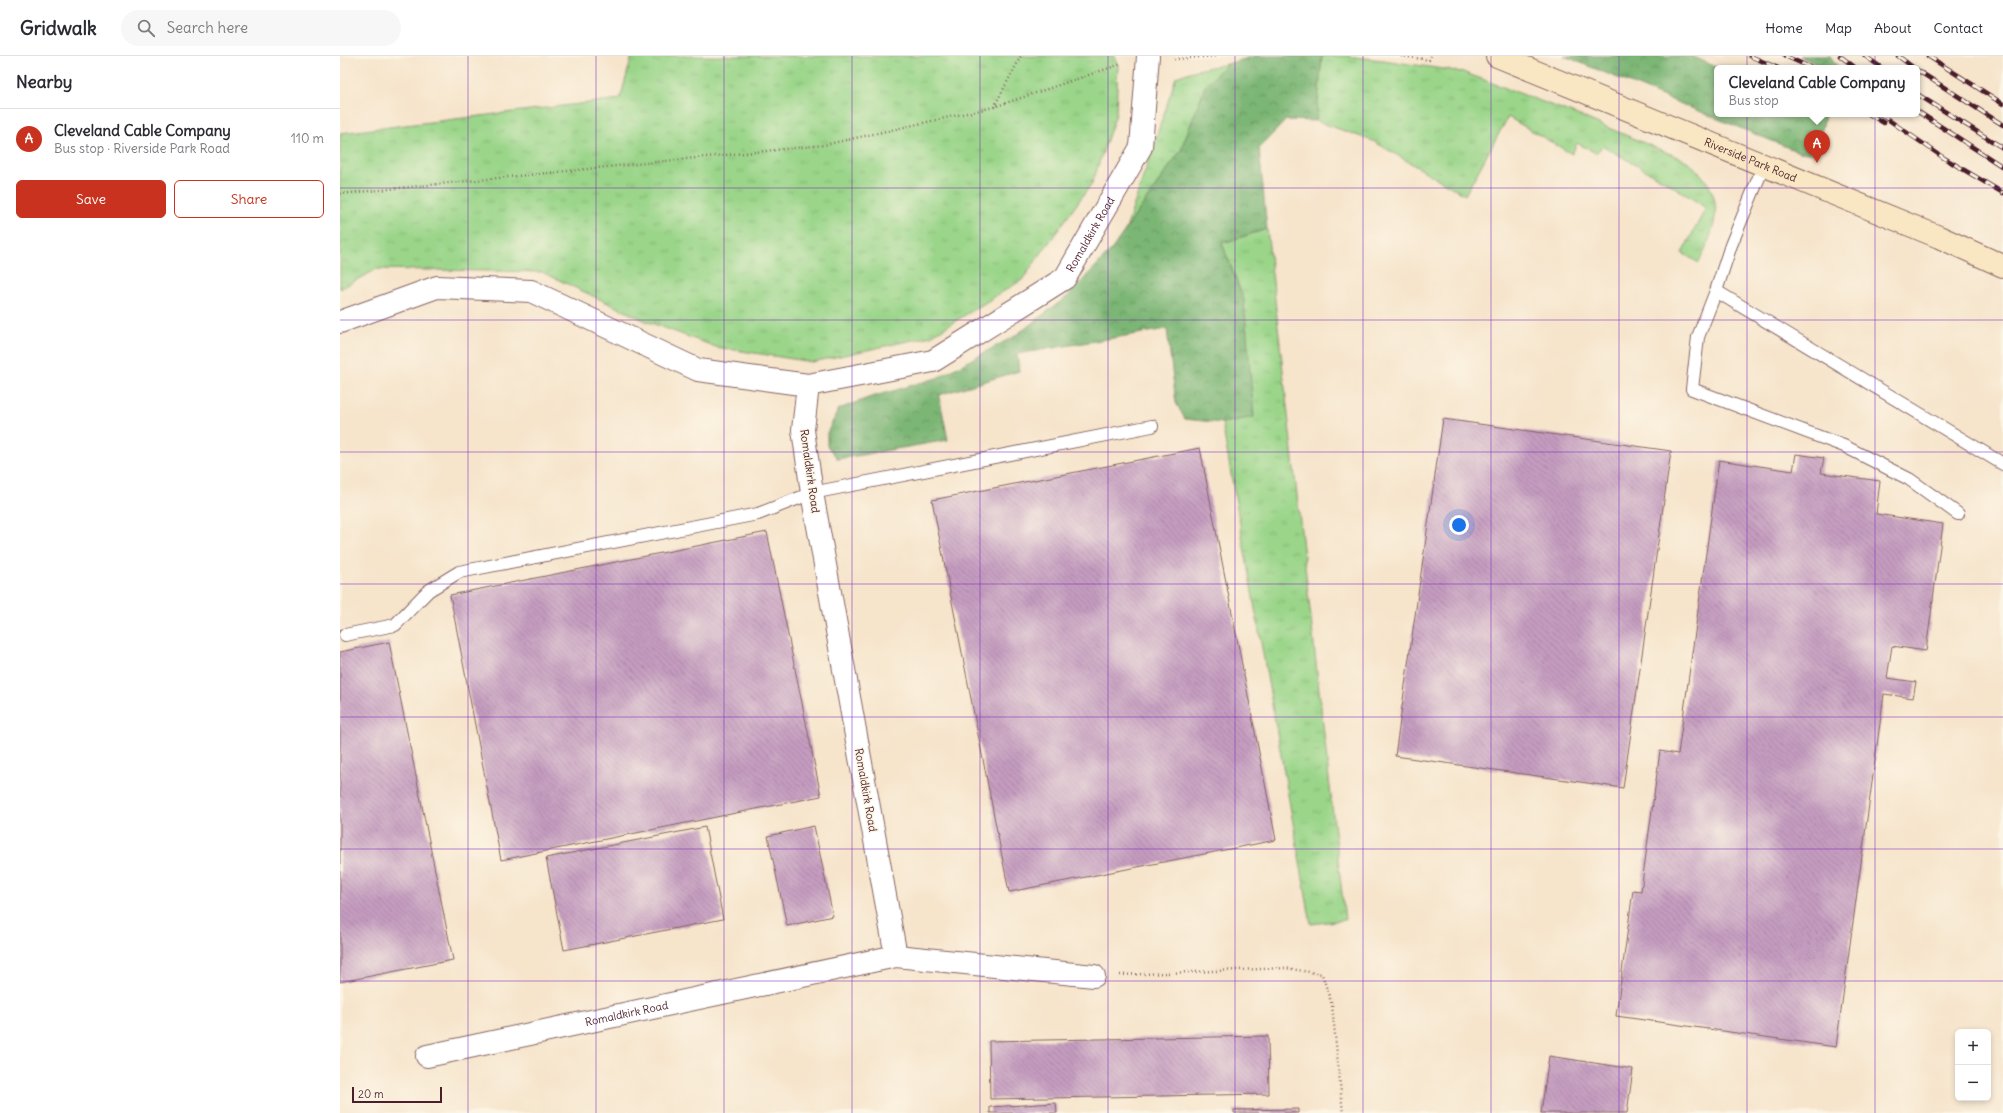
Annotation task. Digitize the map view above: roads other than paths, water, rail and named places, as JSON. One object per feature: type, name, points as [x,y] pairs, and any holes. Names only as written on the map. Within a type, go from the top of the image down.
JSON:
[{"type":"street","name":"Riverside Park Road","points":[[1497,56],[1939,237],[2003,266]]},
{"type":"street","name":"Romaldkirk Road","points":[[896,956],[812,493],[803,430],[808,385],[933,361],[1065,278],[1141,147],[1149,58]]},
{"type":"street","points":[[340,322],[437,287],[531,291],[698,370],[808,385]]},
{"type":"street","name":"Romaldkirk Road","points":[[427,1056],[896,956],[1094,976]]},
{"type":"lane","points":[[1764,165],[1731,245],[1716,291],[1698,337],[1692,389],[1844,446],[1909,480],[1958,514]]},
{"type":"lane","points":[[1716,291],[2003,464]]},
{"type":"lane","points":[[345,635],[395,625],[428,590],[459,572],[758,514],[812,493],[1152,426]]},
{"type":"railway","points":[[1750,56],[1771,65]]},
{"type":"railway","points":[[1785,56],[1805,65]]},
{"type":"railway","points":[[1840,56],[1852,65]]},
{"type":"railway","points":[[1865,56],[1878,65]]},
{"type":"railway","points":[[1898,56],[1910,65]]},
{"type":"railway","points":[[1928,56],[2003,104]]},
{"type":"railway","points":[[1920,72],[2003,125]]},
{"type":"railway","points":[[1920,96],[2003,148]]},
{"type":"railway","points":[[1920,113],[2003,167]]},
{"type":"railway","points":[[1874,117],[1884,123]]},
{"type":"railway","points":[[1884,117],[1944,158],[2003,193]]},
{"type":"place","name":"Cleveland Cable Company","points":[[1817,163]]}]
